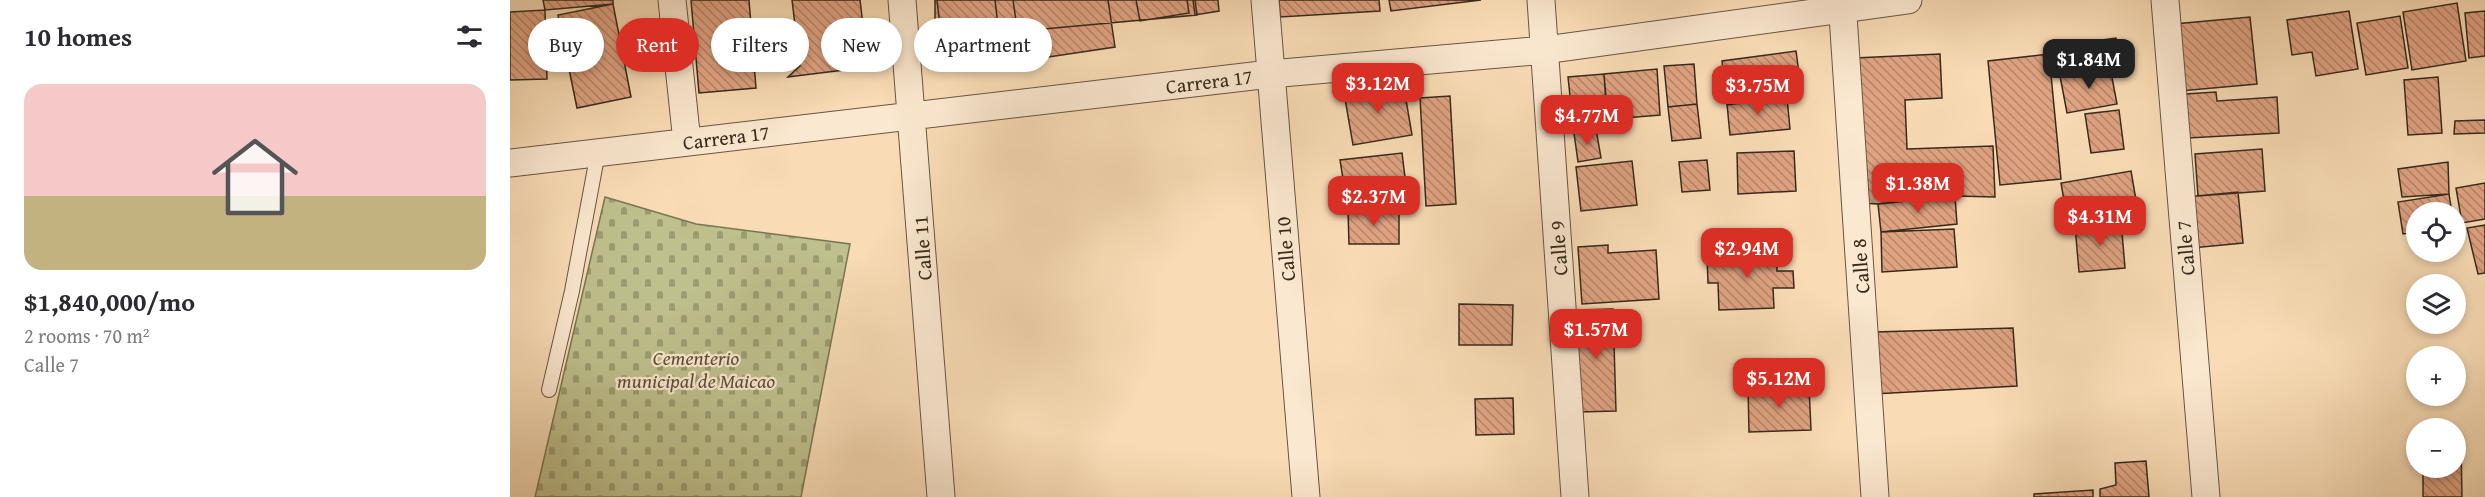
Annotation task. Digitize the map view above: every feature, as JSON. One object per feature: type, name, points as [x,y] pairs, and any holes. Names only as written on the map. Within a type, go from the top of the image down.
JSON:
[{"type":"street","points":[[672,0],[687,142]]},
{"type":"street","name":"Calle 11","points":[[902,0],[941,497]]},
{"type":"street","name":"Calle 10","points":[[1265,0],[1306,497]]},
{"type":"street","name":"Calle 9","points":[[1541,0],[1575,497]]},
{"type":"street","name":"Carrera 17","points":[[510,163],[1270,74],[1545,50],[1842,4],[1908,0]]},
{"type":"street","name":"Calle 7","points":[[2165,0],[2206,497]]},
{"type":"street","name":"Calle 8","points":[[1842,4],[1875,497]]},
{"type":"lane","points":[[549,390],[572,291],[598,152]]},
{"type":"green space","name":"Cementerio municipal de Maicao","points":[[605,197],[696,224],[850,244],[801,497],[535,497]]},
{"type":"building","points":[[543,0],[613,0],[613,4],[545,10]]},
{"type":"building","points":[[691,0],[749,0],[750,18],[711,18],[711,72],[755,72],[756,88],[699,93],[697,72],[699,72],[699,18],[693,18]]},
{"type":"building","points":[[792,0],[860,0],[862,18],[821,18],[821,72],[828,72],[788,77],[793,72],[809,72],[809,18],[794,18]]},
{"type":"building","points":[[935,0],[1195,0],[1197,15],[1052,28],[1052,18],[935,18]]},
{"type":"building","points":[[937,0],[995,0],[997,18],[939,18]]},
{"type":"building","points":[[1013,0],[1108,0],[1115,47],[1052,56],[1052,18],[1016,18]]},
{"type":"building","points":[[1136,0],[1187,0],[1189,13],[1140,21]]},
{"type":"building","points":[[1193,0],[1218,0],[1219,11],[1195,15]]},
{"type":"building","points":[[1279,0],[1379,0],[1380,11],[1280,17]]},
{"type":"building","points":[[1389,0],[1481,0],[1391,11]]},
{"type":"building","points":[[2457,3],[2466,61],[2412,70],[2403,12]]},
{"type":"building","points":[[613,4],[616,20],[616,72],[626,72],[631,97],[577,108],[570,72],[604,72],[604,18],[559,18],[558,15]]},
{"type":"building","points":[[545,10],[545,18],[528,18],[528,72],[547,72],[547,79],[510,80],[510,12]]},
{"type":"building","points":[[2349,11],[2358,69],[2316,76],[2312,52],[2292,55],[2287,20]]},
{"type":"building","points":[[2485,11],[2485,56],[2469,58],[2465,13]]},
{"type":"building","points":[[2400,16],[2408,68],[2366,75],[2357,23]]},
{"type":"building","points":[[2250,17],[2257,84],[2180,91],[2174,24]]},
{"type":"building","points":[[2116,38],[2120,66],[2085,71],[2081,43]]},
{"type":"building","points":[[1796,51],[1802,95],[1727,105],[1722,61]]},
{"type":"building","points":[[1940,54],[1942,98],[1905,100],[1907,149],[1993,146],[1995,197],[1955,196],[1878,204],[1861,203],[1855,58]]},
{"type":"building","points":[[2049,54],[2061,179],[2000,185],[1988,61]]},
{"type":"building","points":[[1694,64],[1697,104],[1668,107],[1664,66]]},
{"type":"building","points":[[2110,67],[2117,104],[2067,113],[2060,76]]},
{"type":"building","points":[[1657,69],[1660,115],[1625,118],[1624,103],[1606,104],[1604,74]]},
{"type":"building","points":[[1604,74],[1608,121],[1573,124],[1568,77]]},
{"type":"building","points":[[2438,77],[2442,133],[2408,135],[2404,80]]},
{"type":"building","points":[[1403,82],[1412,135],[1353,145],[1344,93]]},
{"type":"building","points":[[2216,92],[2217,101],[2277,97],[2279,133],[2188,138],[2185,94]]},
{"type":"building","points":[[1450,96],[1456,204],[1426,206],[1420,98]]},
{"type":"building","points":[[1787,98],[1790,129],[1730,135],[1727,104]]},
{"type":"building","points":[[1697,104],[1701,138],[1672,141],[1668,107]]},
{"type":"building","points":[[2119,110],[2124,149],[2091,153],[2085,114]]},
{"type":"building","points":[[2485,120],[2485,133],[2454,134],[2455,121]]},
{"type":"building","points":[[1596,129],[1601,158],[1578,162],[1574,133]]},
{"type":"building","points":[[2262,149],[2265,191],[2198,196],[2195,154]]},
{"type":"building","points":[[1794,151],[1796,191],[1738,194],[1737,153]]},
{"type":"building","points":[[1402,153],[1408,201],[1348,211],[1340,160]]},
{"type":"building","points":[[1707,160],[1710,190],[1682,192],[1679,162]]},
{"type":"building","points":[[1632,161],[1637,205],[1581,211],[1576,167]]},
{"type":"building","points":[[2448,162],[2449,194],[2402,197],[2398,169]]},
{"type":"building","points":[[2131,171],[2138,212],[2068,224],[2061,183]]},
{"type":"building","points":[[2485,183],[2485,219],[2466,222],[2466,202],[2458,202],[2456,188]]},
{"type":"building","points":[[2238,192],[2243,243],[2192,248],[2187,197]]},
{"type":"building","points":[[2449,194],[2450,202],[2406,202],[2406,234],[2403,234],[2398,202]]},
{"type":"building","points":[[1955,196],[1957,224],[1881,232],[1878,204]]},
{"type":"building","points":[[1348,211],[1399,211],[1399,244],[1349,244]]},
{"type":"building","points":[[2121,221],[2125,268],[2079,272],[2075,226]]},
{"type":"building","points":[[2485,225],[2485,273],[2478,274],[2467,228]]},
{"type":"building","points":[[1954,229],[1957,267],[1882,272],[1881,232]]},
{"type":"building","points":[[1608,245],[1608,253],[1656,250],[1659,299],[1582,304],[1578,247]]},
{"type":"building","points":[[1777,251],[1777,271],[1793,271],[1794,288],[1773,288],[1774,308],[1719,310],[1718,283],[1708,283],[1707,254]]},
{"type":"building","points":[[1459,304],[1513,305],[1512,345],[1459,345]]},
{"type":"building","points":[[1613,309],[1616,411],[1579,412],[1576,310]]},
{"type":"building","points":[[2013,328],[2017,386],[1874,394],[1874,332]]},
{"type":"building","points":[[1809,386],[1811,430],[1749,432],[1748,387]]},
{"type":"building","points":[[1513,398],[1514,434],[1476,435],[1475,399]]},
{"type":"building","points":[[2146,461],[2149,497],[2100,497],[2100,489],[2116,485],[2115,463]]},
{"type":"building","points":[[2423,478],[2462,478],[2462,497],[2423,497]]},
{"type":"building","points":[[2093,490],[2093,497],[2034,497],[2034,494]]}]
